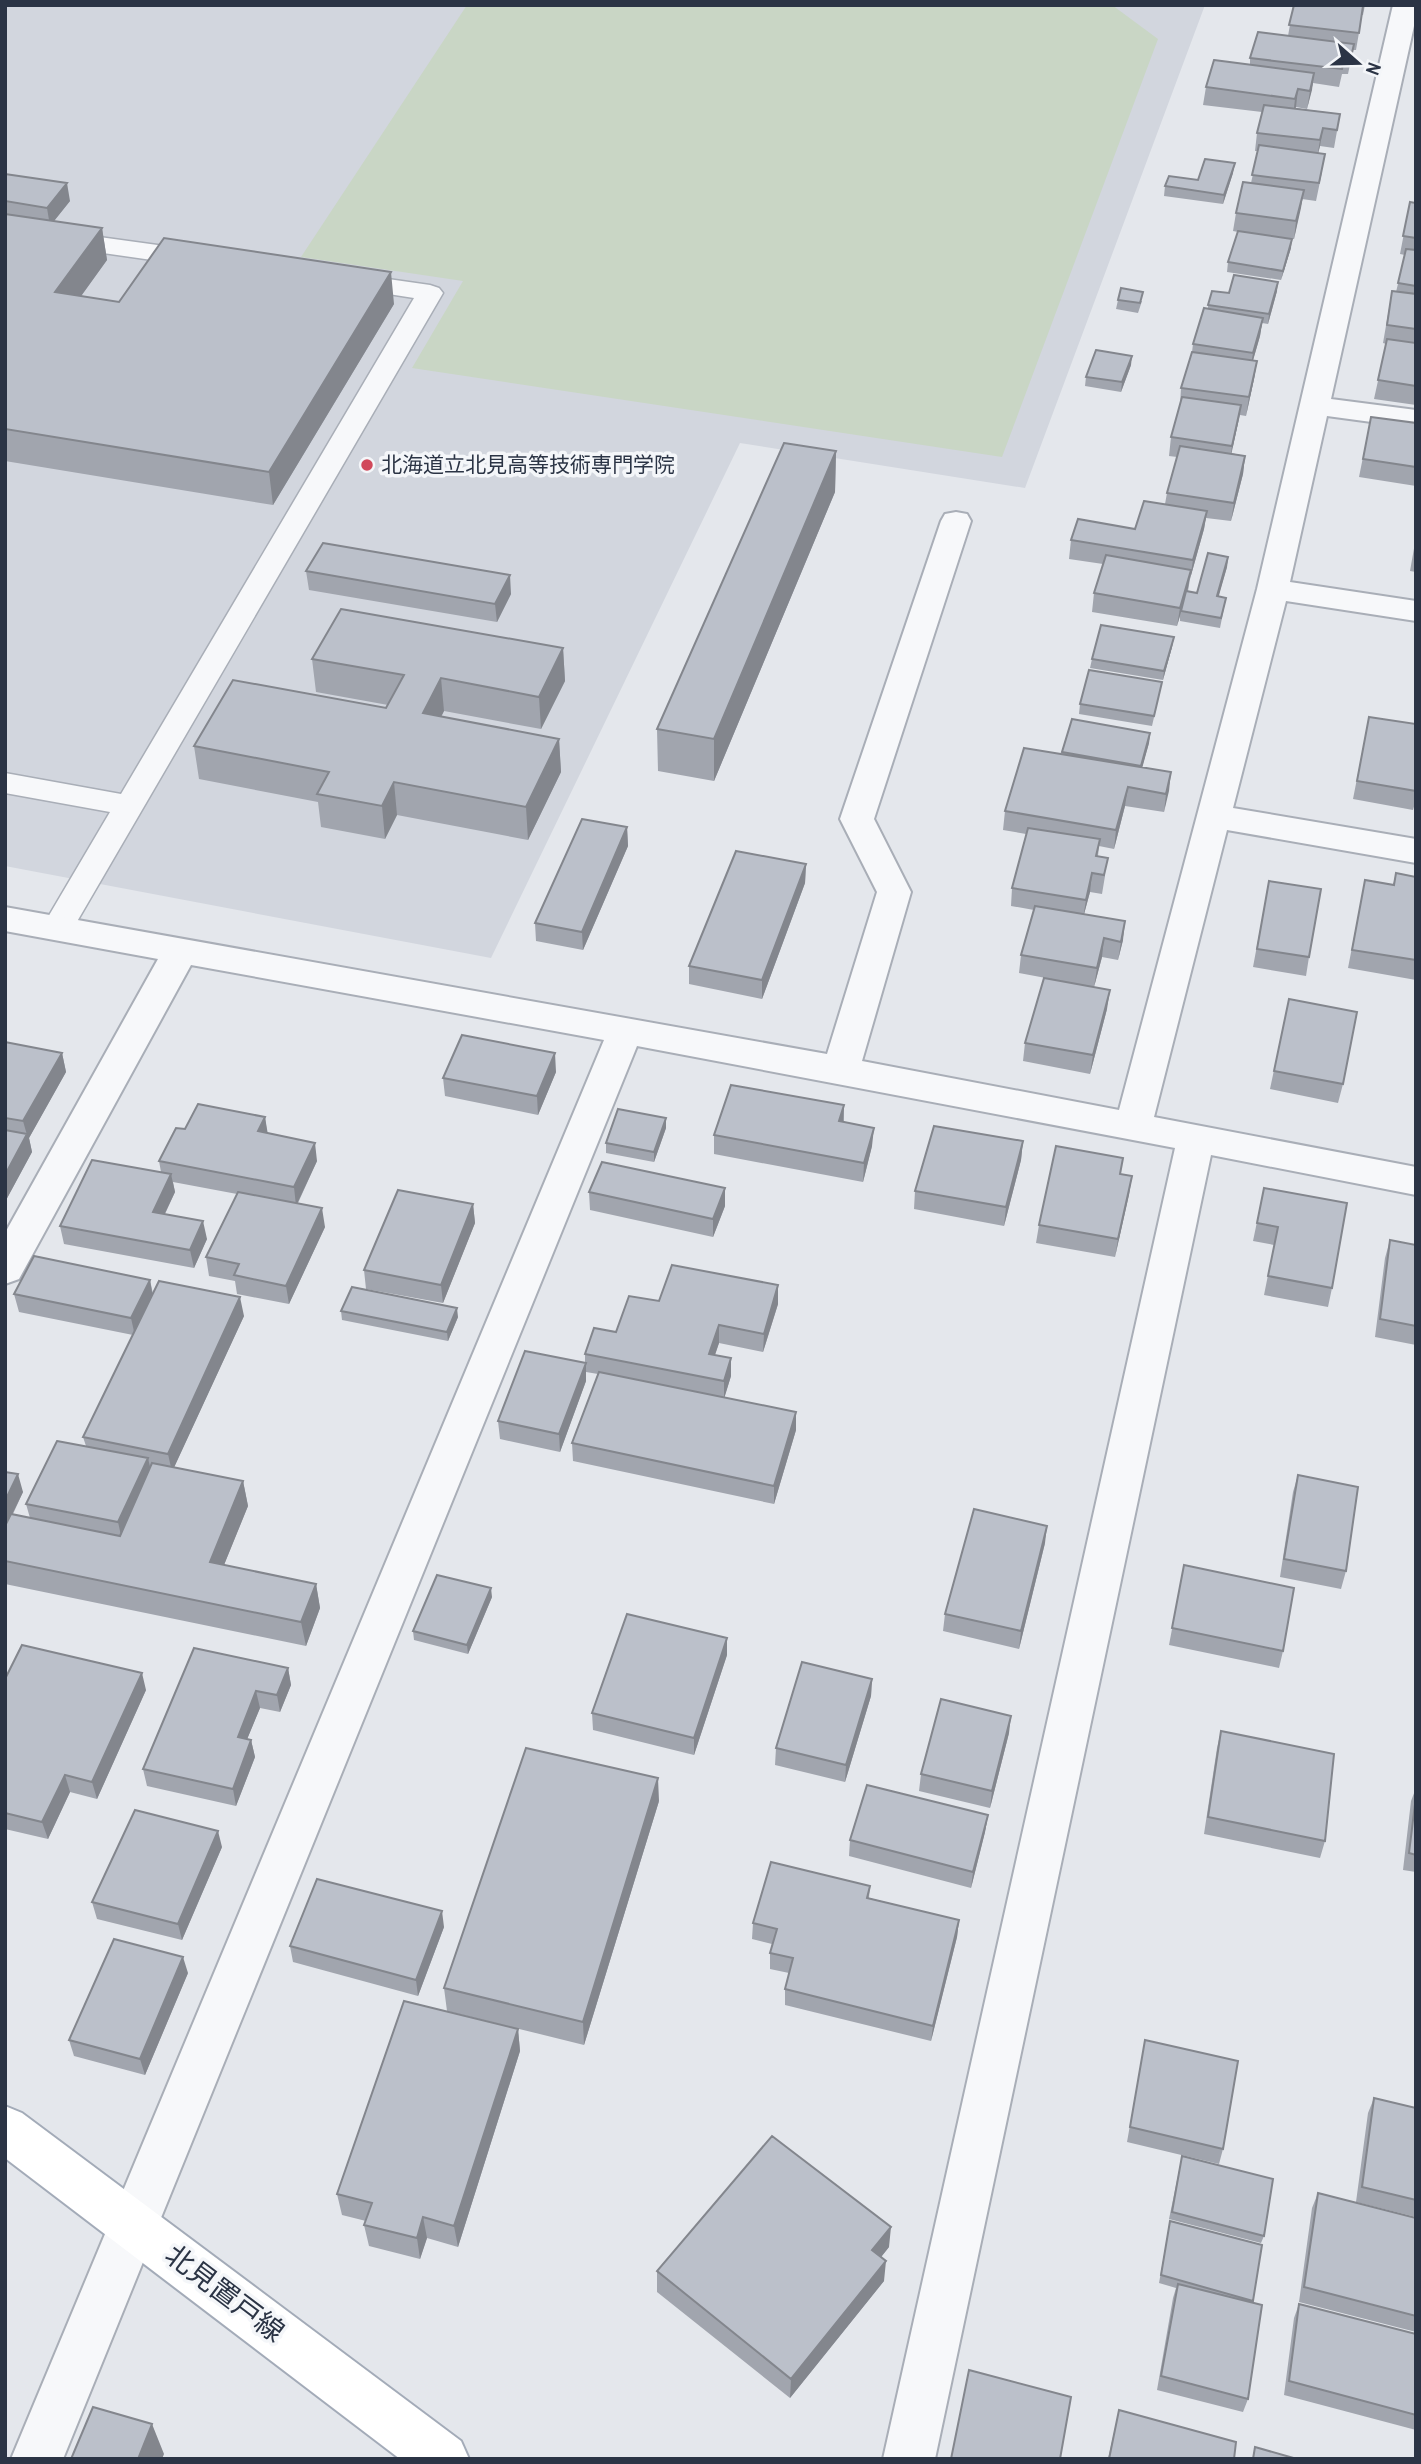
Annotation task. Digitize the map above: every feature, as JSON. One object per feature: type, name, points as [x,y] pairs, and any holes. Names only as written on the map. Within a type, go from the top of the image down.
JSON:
[{"type":"main road","name":"北見置戸線","points":[[5,2129],[443,2459]]},
{"type":"street","points":[[1133,1126],[1273,589],[1313,405],[1403,76],[1406,5]]},
{"type":"street","points":[[1313,405],[1416,419]]},
{"type":"street","points":[[841,1070],[894,892],[856,819],[956,520]]},
{"type":"street","points":[[1273,589],[1416,611]]},
{"type":"street","points":[[1214,816],[1416,851]]},
{"type":"street","points":[[5,919],[841,1070],[1416,1181]]},
{"type":"street","points":[[5,1269],[180,952]]},
{"type":"street","points":[[37,2459],[625,1032]]},
{"type":"street","points":[[909,2459],[1196,1139]]},
{"type":"lane","points":[[5,231],[225,263]]},
{"type":"lane","points":[[57,929],[430,293],[321,277]]},
{"type":"lane","points":[[5,783],[130,806]]},
{"type":"shaded area","name":"北海道立北見高等技術専門学院","points":[[5,5],[1205,5],[1025,488],[740,443],[491,958],[5,866]]},
{"type":"green space","points":[[467,5],[1112,5],[1158,39],[1002,457],[412,368],[463,281],[301,257]]},
{"type":"building","points":[[1294,5],[1363,6],[1359,33],[1289,25]]},
{"type":"building","points":[[1258,32],[1354,44],[1351,57],[1345,56],[1342,69],[1250,58]]},
{"type":"building","points":[[1214,60],[1314,73],[1310,91],[1298,89],[1295,99],[1206,87]]},
{"type":"building","points":[[1264,105],[1340,114],[1337,130],[1323,128],[1320,140],[1257,133]]},
{"type":"building","points":[[1259,145],[1325,154],[1319,183],[1252,175]]},
{"type":"building","points":[[1205,159],[1235,163],[1224,195],[1165,186],[1169,176],[1198,180]]},
{"type":"building","points":[[5,174],[67,183],[47,208],[5,201]]},
{"type":"building","points":[[1243,182],[1304,190],[1296,221],[1236,213]]},
{"type":"building","points":[[1410,202],[1416,203],[1416,238],[1403,236]]},
{"type":"building","points":[[5,214],[102,228],[55,292],[119,302],[164,238],[391,272],[269,472],[5,429]]},
{"type":"building","points":[[1238,231],[1292,239],[1283,271],[1228,262]]},
{"type":"building","points":[[1406,249],[1416,250],[1416,286],[1398,283]]},
{"type":"building","points":[[1234,275],[1278,282],[1269,314],[1208,305],[1212,291],[1229,293]]},
{"type":"building","points":[[1121,288],[1143,292],[1140,303],[1118,300]]},
{"type":"building","points":[[1392,291],[1416,294],[1416,329],[1387,325]]},
{"type":"building","points":[[1204,308],[1263,318],[1253,353],[1193,344]]},
{"type":"building","points":[[1387,339],[1416,343],[1416,386],[1378,380]]},
{"type":"building","points":[[1096,350],[1132,356],[1122,382],[1086,377]]},
{"type":"building","points":[[1192,352],[1257,361],[1249,397],[1181,388]]},
{"type":"building","points":[[1182,397],[1241,405],[1232,446],[1171,437]]},
{"type":"building","points":[[1371,417],[1416,423],[1416,467],[1363,459]]},
{"type":"building","points":[[784,443],[836,451],[714,739],[657,729]]},
{"type":"building","points":[[1180,446],[1245,456],[1234,503],[1167,493]]},
{"type":"building","points":[[1144,501],[1207,511],[1193,560],[1071,540],[1078,519],[1135,529]]},
{"type":"building","points":[[323,543],[510,575],[495,604],[306,571]]},
{"type":"building","points":[[1208,553],[1228,557],[1217,596],[1226,598],[1221,618],[1181,611],[1186,591],[1197,593]]},
{"type":"building","points":[[1106,555],[1191,570],[1180,608],[1094,593]]},
{"type":"building","points":[[341,609],[563,648],[539,697],[441,678],[423,713],[559,739],[526,807],[394,782],[382,806],[317,794],[329,772],[194,746],[233,680],[386,708],[404,675],[312,659]]},
{"type":"building","points":[[1101,625],[1174,637],[1164,671],[1092,659]]},
{"type":"building","points":[[1089,670],[1162,682],[1154,716],[1080,704]]},
{"type":"building","points":[[1369,717],[1416,724],[1416,791],[1357,781]]},
{"type":"building","points":[[1072,719],[1150,733],[1141,766],[1062,752]]},
{"type":"building","points":[[1024,748],[1171,772],[1166,794],[1128,787],[1116,830],[1005,811]]},
{"type":"building","points":[[582,819],[627,827],[582,932],[535,923]]},
{"type":"building","points":[[1028,828],[1100,839],[1096,856],[1108,858],[1104,875],[1092,873],[1086,900],[1012,888]]},
{"type":"building","points":[[736,851],[806,864],[762,980],[689,966]]},
{"type":"building","points":[[1396,873],[1416,877],[1416,960],[1352,950],[1365,880],[1394,885]]},
{"type":"building","points":[[1269,881],[1321,889],[1309,957],[1257,949]]},
{"type":"building","points":[[1035,906],[1125,921],[1121,942],[1104,938],[1097,968],[1021,955]]},
{"type":"building","points":[[1044,978],[1110,990],[1093,1055],[1025,1043]]},
{"type":"building","points":[[1289,999],[1357,1012],[1343,1084],[1274,1071]]},
{"type":"building","points":[[462,1035],[555,1053],[537,1096],[443,1078]]},
{"type":"building","points":[[5,1042],[62,1053],[23,1121],[5,1118]]},
{"type":"building","points":[[731,1085],[844,1105],[839,1121],[874,1128],[864,1163],[714,1135]]},
{"type":"building","points":[[198,1104],[265,1117],[258,1131],[315,1143],[294,1187],[159,1161],[176,1128],[185,1129]]},
{"type":"building","points":[[618,1109],[666,1118],[654,1152],[606,1143]]},
{"type":"building","points":[[934,1126],[1023,1141],[1006,1207],[915,1191]]},
{"type":"building","points":[[5,1130],[27,1134],[5,1175]]},
{"type":"building","points":[[1056,1146],[1123,1158],[1120,1174],[1132,1176],[1118,1239],[1039,1225]]},
{"type":"building","points":[[92,1160],[171,1174],[153,1212],[203,1221],[190,1250],[60,1226]]},
{"type":"building","points":[[602,1162],[725,1188],[713,1219],[589,1192]]},
{"type":"building","points":[[1264,1188],[1347,1203],[1332,1288],[1268,1276],[1278,1227],[1257,1223]]},
{"type":"building","points":[[398,1190],[473,1204],[441,1285],[364,1270]]},
{"type":"building","points":[[238,1192],[322,1208],[286,1286],[234,1275],[239,1264],[206,1257]]},
{"type":"building","points":[[1390,1240],[1416,1245],[1416,1326],[1380,1319]]},
{"type":"building","points":[[34,1256],[150,1280],[131,1318],[14,1294]]},
{"type":"building","points":[[672,1265],[778,1285],[764,1334],[719,1325],[709,1354],[731,1358],[724,1381],[585,1354],[594,1328],[616,1332],[629,1296],[659,1301]]},
{"type":"building","points":[[159,1281],[240,1297],[168,1454],[83,1437]]},
{"type":"building","points":[[352,1287],[457,1308],[447,1332],[341,1311]]},
{"type":"building","points":[[525,1351],[586,1363],[559,1434],[498,1421]]},
{"type":"building","points":[[599,1372],[796,1412],[774,1486],[572,1443]]},
{"type":"building","points":[[57,1441],[148,1458],[118,1522],[26,1504]]},
{"type":"building","points":[[152,1463],[243,1481],[210,1562],[316,1584],[301,1622],[5,1561],[5,1526],[11,1514],[120,1536]]},
{"type":"building","points":[[5,1472],[18,1474],[5,1501]]},
{"type":"building","points":[[1298,1475],[1358,1487],[1346,1571],[1284,1559]]},
{"type":"building","points":[[974,1509],[1047,1526],[1021,1631],[945,1614]]},
{"type":"building","points":[[1184,1565],[1294,1588],[1283,1651],[1172,1628]]},
{"type":"building","points":[[437,1575],[491,1588],[467,1645],[413,1631]]},
{"type":"building","points":[[627,1614],[727,1638],[694,1738],[592,1713]]},
{"type":"building","points":[[22,1645],[142,1673],[92,1782],[65,1775],[42,1822],[5,1813],[5,1679]]},
{"type":"building","points":[[194,1648],[288,1668],[277,1695],[256,1691],[238,1737],[251,1740],[233,1789],[143,1769]]},
{"type":"building","points":[[802,1662],[872,1679],[846,1765],[776,1748]]},
{"type":"building","points":[[941,1699],[1011,1716],[992,1791],[921,1774]]},
{"type":"building","points":[[1221,1731],[1334,1754],[1325,1841],[1208,1817]]},
{"type":"building","points":[[526,1748],[658,1778],[583,2022],[444,1988]]},
{"type":"building","points":[[867,1785],[988,1815],[973,1872],[850,1840]]},
{"type":"building","points":[[1416,1796],[1416,1855],[1409,1853]]},
{"type":"building","points":[[135,1810],[218,1831],[178,1924],[92,1902]]},
{"type":"building","points":[[771,1862],[870,1886],[867,1898],[959,1920],[933,2026],[785,1989],[793,1958],[770,1953],[777,1929],[753,1923]]},
{"type":"building","points":[[317,1879],[442,1911],[416,1980],[290,1946]]},
{"type":"building","points":[[114,1939],[183,1957],[140,2059],[69,2040]]},
{"type":"building","points":[[404,2001],[518,2029],[454,2226],[423,2217],[417,2238],[364,2225],[372,2203],[337,2194]]},
{"type":"building","points":[[1145,2040],[1238,2061],[1223,2149],[1130,2127]]},
{"type":"building","points":[[1374,2098],[1416,2108],[1416,2200],[1362,2187]]},
{"type":"building","points":[[772,2136],[891,2227],[872,2250],[886,2261],[791,2379],[657,2271]]},
{"type":"building","points":[[1182,2156],[1273,2179],[1264,2236],[1172,2212]]},
{"type":"building","points":[[1318,2193],[1416,2218],[1416,2316],[1304,2287]]},
{"type":"building","points":[[1170,2221],[1262,2245],[1253,2301],[1161,2275]]},
{"type":"building","points":[[1178,2284],[1262,2305],[1248,2399],[1161,2376]]},
{"type":"building","points":[[1299,2304],[1416,2334],[1416,2415],[1289,2381]]},
{"type":"building","points":[[969,2370],[1071,2397],[1060,2459],[951,2459]]},
{"type":"building","points":[[93,2407],[152,2424],[138,2459],[71,2459]]},
{"type":"building","points":[[1119,2410],[1236,2442],[1234,2459],[1109,2459]]},
{"type":"building","points":[[1255,2447],[1297,2459],[1253,2459]]},
{"type":"place","name":"北海道立北見高等技術専門学院","points":[[367,465]]}]
